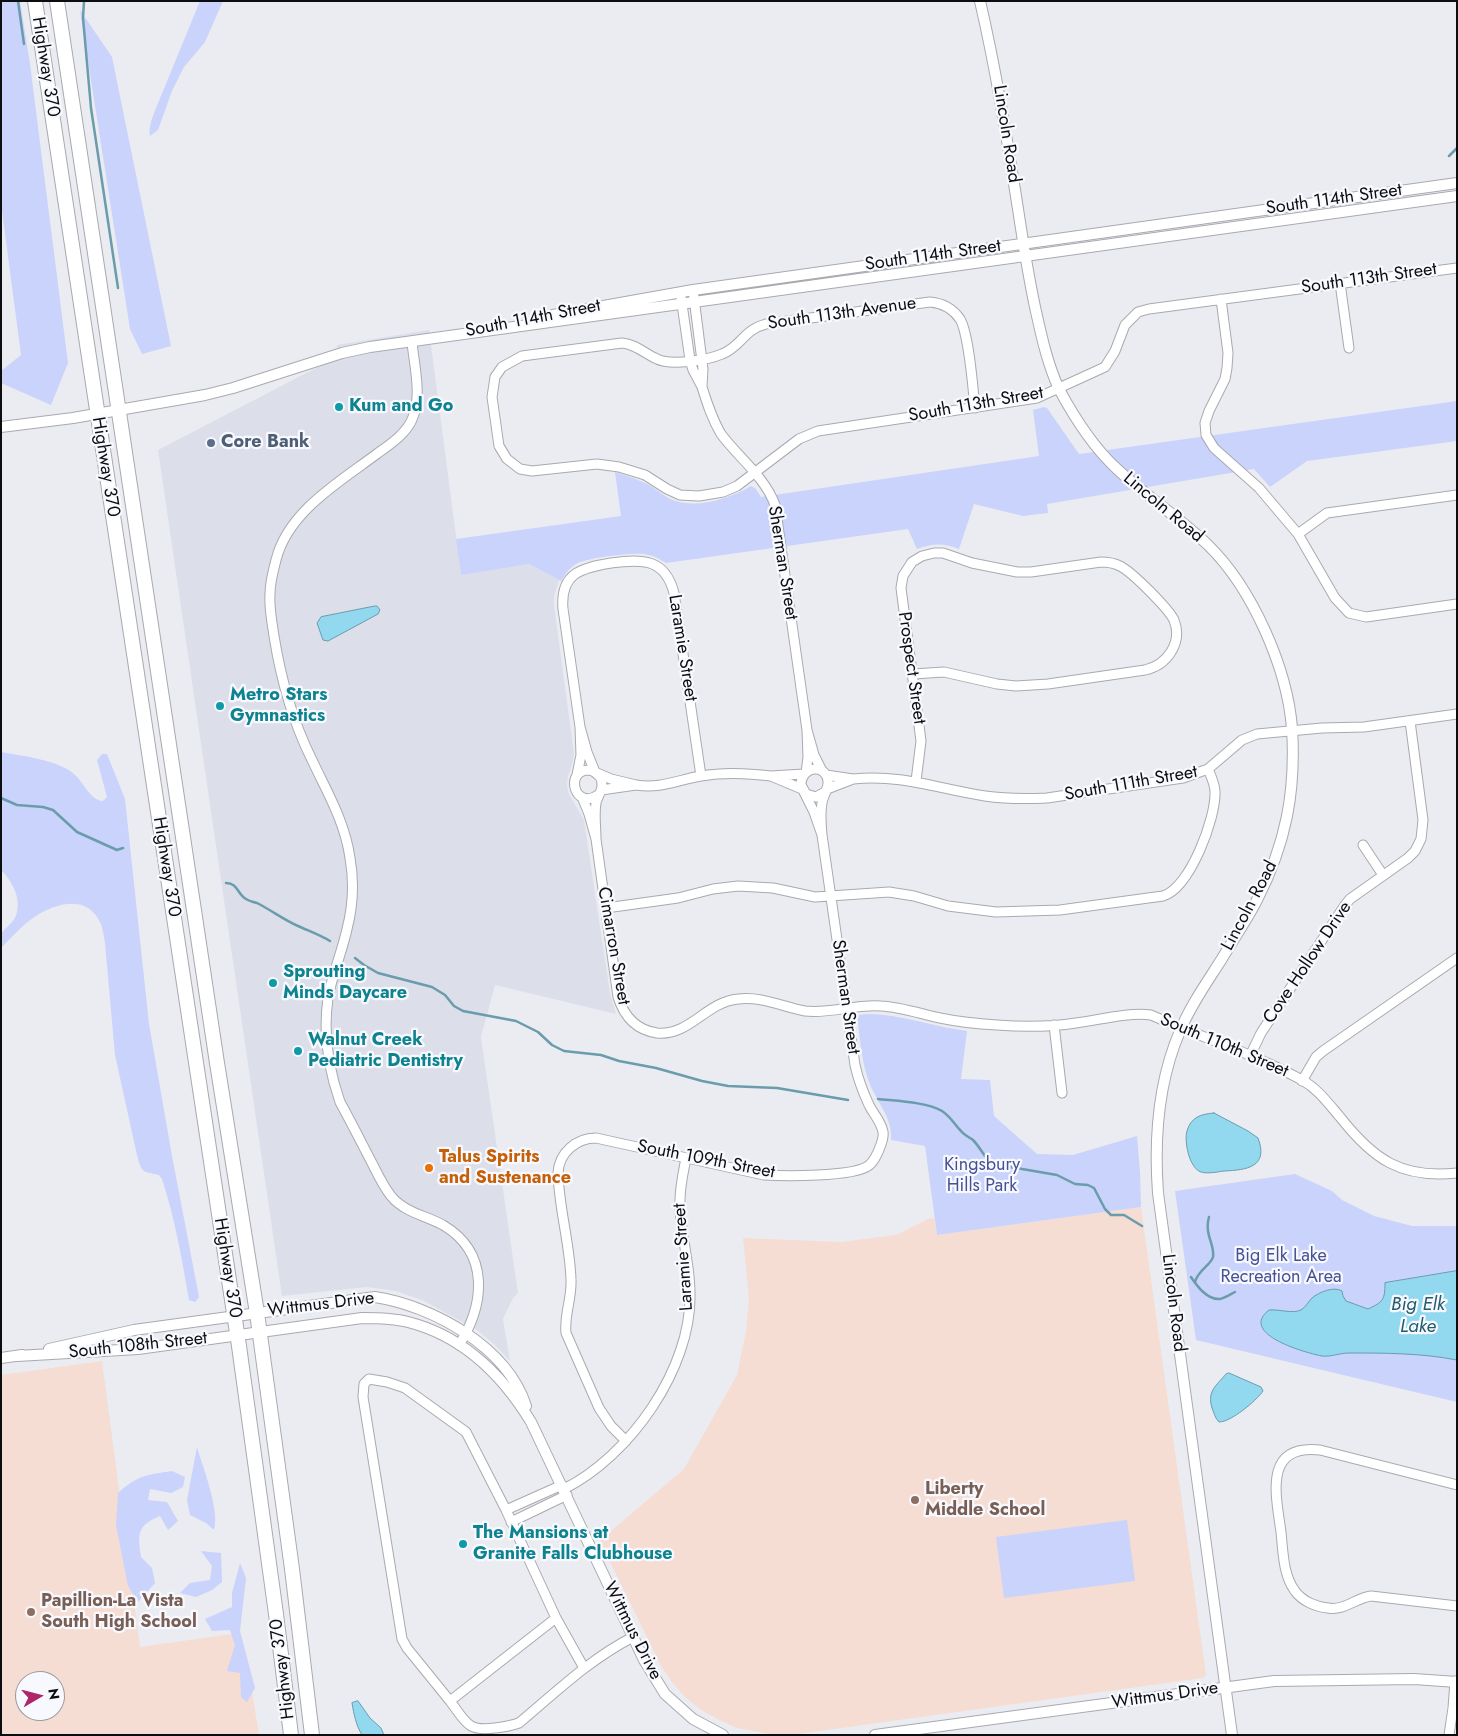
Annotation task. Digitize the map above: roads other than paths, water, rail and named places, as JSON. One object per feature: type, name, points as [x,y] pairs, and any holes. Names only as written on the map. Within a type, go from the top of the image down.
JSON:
[{"type":"highway","name":"Highway 370","points":[[35,1],[237,1335],[274,1594],[290,1735]]},
{"type":"highway","name":"Highway 370","points":[[57,1],[217,1063],[257,1313],[292,1568],[312,1735]]},
{"type":"street","name":"Lincoln Road","points":[[980,1],[999,88],[1025,256],[1046,355],[1059,388],[1088,435],[1114,466],[1209,546],[1246,594],[1273,648],[1288,698],[1293,757],[1290,803],[1286,823],[1274,864],[1256,902],[1181,1027],[1161,1092],[1156,1152],[1157,1183],[1232,1735]]},
{"type":"street","name":"South 114th Street","points":[[412,342],[693,290],[1457,183]]},
{"type":"street","name":"South 114th Street","points":[[1,427],[97,414],[205,395],[233,388],[342,353],[370,347],[1457,196]]},
{"type":"street","name":"South 113th Street","points":[[513,465],[526,471],[532,471],[589,464],[611,465],[636,471],[673,492],[691,496],[728,491],[755,474],[799,439],[818,431],[1037,398],[1105,367],[1115,352],[1125,326],[1138,312],[1457,267]]},
{"type":"street","points":[[1340,283],[1349,348]]},
{"type":"street","name":"Sherman Street","points":[[693,290],[702,359],[702,387]]},
{"type":"street","name":"Sherman Street","points":[[680,292],[690,360],[710,411],[720,432],[770,494],[777,514],[807,730],[808,757],[805,773]]},
{"type":"street","points":[[1220,300],[1228,353],[1225,378],[1208,411],[1205,423],[1206,435],[1214,448],[1259,488],[1298,534],[1335,598],[1349,613],[1366,617],[1457,604]]},
{"type":"street","name":"South 113th Avenue","points":[[513,465],[506,459],[499,446],[492,397],[495,377],[498,371],[506,363],[522,356],[622,343],[632,345],[661,361],[672,362],[702,359],[730,351],[749,332],[766,324],[924,302],[942,304],[954,312],[961,321],[965,334],[975,408]]},
{"type":"street","points":[[412,342],[417,398],[413,418],[400,435],[319,498],[293,525],[276,557],[270,593],[270,610],[280,670],[291,713],[339,817],[347,841],[350,858],[352,893],[348,929],[328,996],[326,1018],[326,1043],[334,1086],[340,1102],[390,1195],[412,1213],[438,1223],[461,1238],[474,1260],[478,1272],[479,1297],[476,1310],[459,1345]]},
{"type":"street","points":[[1298,534],[1327,513],[1457,495]]},
{"type":"street","name":"Prospect Street","points":[[913,674],[944,672],[997,684],[1016,686],[1048,684],[1145,670],[1157,666],[1168,657],[1175,644],[1176,629],[1173,618],[1166,608],[1126,569],[1113,563],[1101,562],[1026,572],[972,563],[943,553],[930,553],[915,560],[904,572],[901,588],[922,745],[916,781]]},
{"type":"street","name":"Laramie Street","points":[[580,728],[563,609],[563,594],[568,582],[582,569],[636,560],[652,563],[665,572],[672,585],[701,776]]},
{"type":"street","name":"South 111th Street","points":[[824,773],[853,779],[882,777],[916,781],[986,796],[1028,799],[1066,796],[1182,778],[1208,769],[1242,740],[1249,736],[1263,733],[1364,727],[1457,714]]},
{"type":"street","name":"Cove Hollow Drive","points":[[1250,1056],[1261,1033],[1345,905],[1350,899],[1412,854],[1417,847],[1422,834],[1423,814],[1410,721]]},
{"type":"street","points":[[580,728],[586,752],[602,784],[599,792]]},
{"type":"street","points":[[580,728],[581,754],[577,775],[574,780],[576,793],[582,797],[590,798],[599,792],[636,784]]},
{"type":"street","name":"Sherman Street","points":[[807,730],[814,755],[824,773]]},
{"type":"street","points":[[577,775],[585,770],[611,779],[659,786],[701,776],[736,773],[771,776],[805,773],[813,769],[824,773],[828,782],[826,790],[816,797],[810,796],[803,790],[771,776]]},
{"type":"street","points":[[606,908],[678,898],[729,887],[763,887],[808,896],[889,892],[962,908],[1014,912],[1073,908],[1166,895],[1176,890],[1185,879],[1206,833],[1215,793],[1208,769]]},
{"type":"street","points":[[803,790],[801,782],[805,773]]},
{"type":"street","name":"South 111th Street","points":[[826,790],[853,779]]},
{"type":"street","name":"Sherman Street","points":[[803,790],[814,812],[822,835]]},
{"type":"street","name":"Sherman Street","points":[[826,790],[821,811],[822,835],[830,896],[855,1065],[859,1081],[870,1107],[881,1122],[884,1135],[878,1152]]},
{"type":"street","name":"Cimarron Street","points":[[599,792],[595,810],[596,839],[620,1004],[634,1024],[648,1031],[659,1033]]},
{"type":"street","name":"Cimarron Street","points":[[582,797],[596,839]]},
{"type":"street","points":[[1363,845],[1383,875]]},
{"type":"street","name":"South 110th Street","points":[[659,1033],[674,1032],[685,1028],[713,1007],[738,999],[757,1000],[806,1011],[829,1011],[880,1006],[974,1024],[1017,1026],[1054,1026],[1143,1014],[1151,1015],[1181,1027],[1302,1080],[1316,1057],[1323,1051],[1457,958]]},
{"type":"street","points":[[1054,1026],[1062,1094]]},
{"type":"street","points":[[1302,1080],[1323,1096],[1356,1138],[1372,1153],[1392,1165],[1415,1172],[1437,1175],[1457,1173]]},
{"type":"street","name":"South 109th Street","points":[[626,1441],[611,1426],[599,1408],[580,1362],[566,1337],[565,1326],[572,1282],[558,1178],[559,1166],[563,1156],[577,1143],[593,1138],[764,1175],[786,1176],[852,1171],[868,1166],[878,1152]]},
{"type":"street","name":"Laramie Street","points":[[565,1490],[581,1480],[626,1441],[648,1414],[680,1352],[688,1327],[690,1287],[680,1206],[681,1185],[686,1158]]},
{"type":"street","name":"Wittmus Drive","points":[[234,1316],[376,1297],[396,1300],[434,1316],[466,1333],[494,1355],[512,1376],[522,1395],[531,1422]]},
{"type":"street","name":"South 108th Street","points":[[17,1356],[134,1330],[234,1316]]},
{"type":"street","name":"Wittmus Drive","points":[[259,1332],[362,1318],[388,1318],[429,1329],[449,1338],[473,1354],[503,1382],[531,1422],[565,1490],[644,1660],[666,1694],[692,1718],[723,1735]]},
{"type":"street","name":"South 108th Street","points":[[1,1358],[138,1349],[259,1332]]},
{"type":"street","points":[[584,1668],[556,1618],[506,1510],[466,1432],[404,1388],[370,1379],[364,1384],[363,1397],[402,1639],[407,1648],[468,1724],[474,1729],[482,1730],[519,1723],[584,1668],[612,1648],[633,1637]]},
{"type":"street","points":[[1457,1485],[1320,1450],[1301,1450],[1292,1453],[1278,1468],[1275,1486],[1287,1577],[1295,1592],[1304,1600],[1330,1609],[1344,1607],[1363,1597],[1371,1596],[1457,1606]]},
{"type":"street","points":[[506,1510],[565,1490]]},
{"type":"street","points":[[511,1522],[565,1490]]},
{"type":"street","points":[[450,1701],[556,1618]]},
{"type":"street","name":"Wittmus Drive","points":[[875,1735],[910,1732],[1274,1681],[1414,1679],[1456,1681]]},
{"type":"street","points":[[1449,1735],[1456,1681]]},
{"type":"water","points":[[375,606],[380,610],[378,614],[328,641],[323,640],[317,623],[321,617]]},
{"type":"water","points":[[1214,1113],[1258,1138],[1261,1155],[1254,1165],[1241,1170],[1209,1173],[1197,1170],[1193,1165],[1187,1147],[1186,1135],[1189,1126],[1197,1117]]},
{"type":"water","name":"Big Elk Lake","points":[[1457,1271],[1457,1360],[1390,1353],[1349,1353],[1322,1356],[1278,1341],[1262,1327],[1262,1319],[1269,1310],[1294,1312],[1301,1310],[1312,1298],[1327,1290],[1335,1289],[1342,1291],[1346,1301],[1368,1309],[1384,1297],[1385,1283]]},
{"type":"water","points":[[1229,1373],[1261,1387],[1263,1391],[1243,1410],[1230,1419],[1219,1422],[1212,1408],[1211,1397],[1216,1386]]},
{"type":"water","points":[[358,1701],[370,1718],[381,1728],[384,1735],[362,1735],[352,1703]]},
{"type":"waterway","points":[[18,1],[24,44]]},
{"type":"waterway","points":[[84,1],[83,18],[91,108],[118,288]]},
{"type":"waterway","points":[[1449,156],[1457,148]]},
{"type":"waterway","points":[[1,798],[17,805],[43,807],[53,810],[77,832],[117,850],[123,848]]},
{"type":"waterway","points":[[226,883],[233,885],[247,900],[257,903],[293,924],[330,941]]},
{"type":"waterway","points":[[355,958],[378,973],[432,987],[445,995],[454,1006],[463,1011],[516,1021],[538,1032],[552,1045],[564,1051],[601,1055],[619,1061],[728,1086],[777,1088],[848,1100]]},
{"type":"waterway","points":[[878,1099],[902,1101],[936,1108],[942,1111],[962,1132],[973,1140],[993,1164],[1057,1175],[1075,1184],[1088,1185],[1094,1188],[1105,1209],[1111,1215],[1124,1215],[1142,1226]]},
{"type":"waterway","points":[[1195,1282],[1213,1257],[1213,1248],[1208,1229],[1209,1217]]},
{"type":"waterway","points":[[1191,1277],[1203,1292],[1215,1299],[1226,1297],[1235,1292]]},
{"type":"place","name":"Kum and Go","points":[[339,407]]},
{"type":"place","name":"Core Bank","points":[[211,443]]},
{"type":"place","name":"Metro Stars Gymnastics","points":[[220,706]]},
{"type":"place","name":"Sprouting Minds Daycare","points":[[273,983]]},
{"type":"place","name":"Walnut Creek Pediatric Dentistry","points":[[298,1051]]},
{"type":"place","name":"Talus Spirits and Sustenance","points":[[429,1168]]},
{"type":"place","name":"Liberty Middle School","points":[[915,1500]]},
{"type":"place","name":"The Mansions at Granite Falls Clubhouse","points":[[463,1544]]},
{"type":"place","name":"Papillion-La Vista South High School","points":[[31,1612]]},
{"type":"park label","name":"Kingsbury Hills Park","points":[[982,1176]]},
{"type":"park label","name":"Big Elk Lake Recreation Area","points":[[1281,1267]]}]
